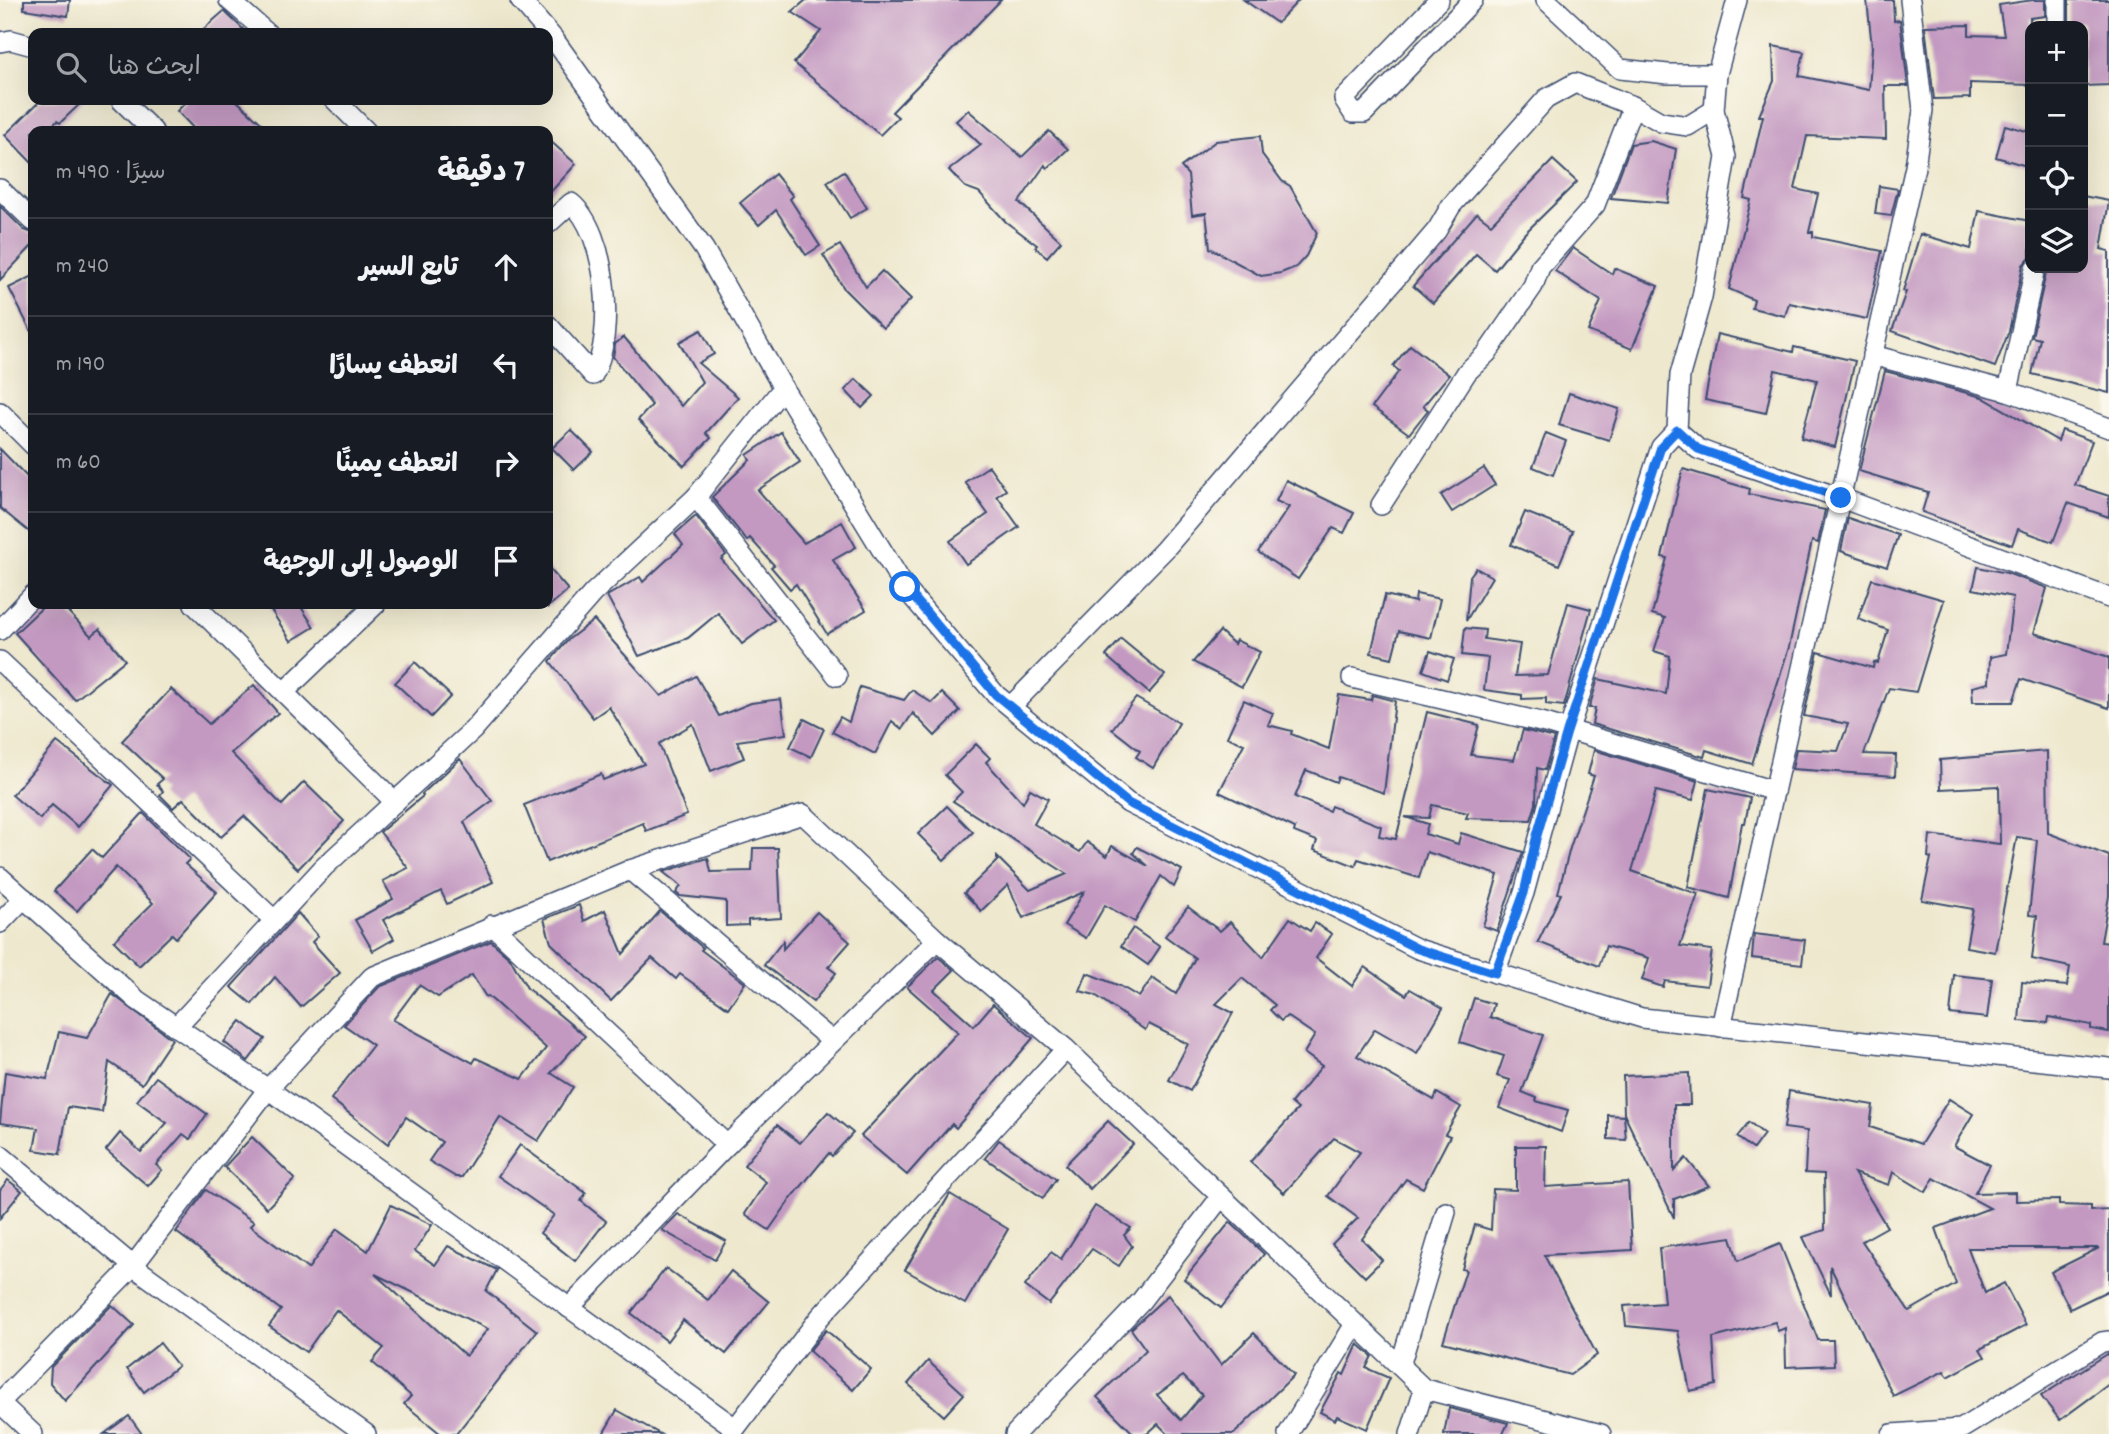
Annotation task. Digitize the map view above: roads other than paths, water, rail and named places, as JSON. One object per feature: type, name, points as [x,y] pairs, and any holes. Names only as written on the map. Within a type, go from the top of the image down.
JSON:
[{"type":"street","points":[[229,0],[261,28]]},
{"type":"street","points":[[520,0],[544,28]]},
{"type":"street","points":[[1439,0],[1344,99],[1353,113],[1364,113],[1473,0]]},
{"type":"street","points":[[1495,973],[1524,893],[1536,839],[1567,732],[1661,447],[1677,430],[1681,375],[1702,297],[1726,157],[1714,110],[1717,74],[1737,0]]},
{"type":"street","points":[[1721,1027],[1914,167],[1923,110],[1910,0]]},
{"type":"street","points":[[2057,0],[2057,21]]},
{"type":"street","points":[[1554,3],[1620,69],[1668,74],[1717,74]]},
{"type":"street","points":[[553,38],[704,249],[783,388],[905,587],[996,695],[1128,803],[1418,949],[1642,1018],[2109,1068]]},
{"type":"street","points":[[0,43],[11,40],[28,45]]},
{"type":"street","points":[[1011,706],[1164,551],[1437,230],[1451,206],[1546,99],[1574,83],[1633,106],[1661,122],[1688,126],[1714,110]]},
{"type":"street","points":[[126,105],[148,126]]},
{"type":"street","points":[[340,105],[361,126]]},
{"type":"street","points":[[1381,505],[1467,372],[1487,354],[1532,286],[1539,267],[1595,205],[1633,106]]},
{"type":"street","points":[[0,189],[28,216]]},
{"type":"street","points":[[553,219],[571,203],[582,212],[592,229],[601,270],[605,313],[604,349],[593,375],[553,331]]},
{"type":"street","points":[[2008,391],[2034,273]]},
{"type":"street","points":[[1872,355],[2008,391],[2109,428]]},
{"type":"street","points":[[176,1027],[324,867],[473,730],[593,593],[696,497],[783,388]]},
{"type":"street","points":[[0,412],[28,440]]},
{"type":"street","points":[[1677,430],[1698,449],[1841,498],[2109,598]]},
{"type":"street","points":[[696,497],[837,676]]},
{"type":"street","points":[[0,630],[28,600]]},
{"type":"street","points":[[199,609],[395,802]]},
{"type":"street","points":[[284,692],[371,609]]},
{"type":"street","points":[[0,661],[274,920]]},
{"type":"street","points":[[1352,678],[1545,723],[1567,732],[1774,792]]},
{"type":"street","points":[[33,1434],[0,1403],[133,1266],[268,1090],[372,977],[630,870],[803,814],[937,940],[1066,1049],[1220,1198],[1424,1388],[1601,1434]]},
{"type":"street","points":[[630,870],[832,1041]]},
{"type":"street","points":[[0,877],[137,1000],[268,1090],[569,1308],[733,1431],[820,1317],[1066,1049]]},
{"type":"street","points":[[0,923],[24,898]]},
{"type":"street","points":[[492,925],[727,1145]]},
{"type":"street","points":[[569,1308],[727,1145],[937,940]]},
{"type":"street","points":[[0,1155],[133,1266],[366,1434]]},
{"type":"street","points":[[1015,1434],[1141,1301],[1220,1198]]},
{"type":"street","points":[[1400,1366],[1446,1212]]},
{"type":"street","points":[[1288,1434],[1355,1324]]},
{"type":"street","points":[[1892,1434],[1959,1432],[2102,1342],[2109,1341]]},
{"type":"street","points":[[1410,1434],[1424,1388]]}]
